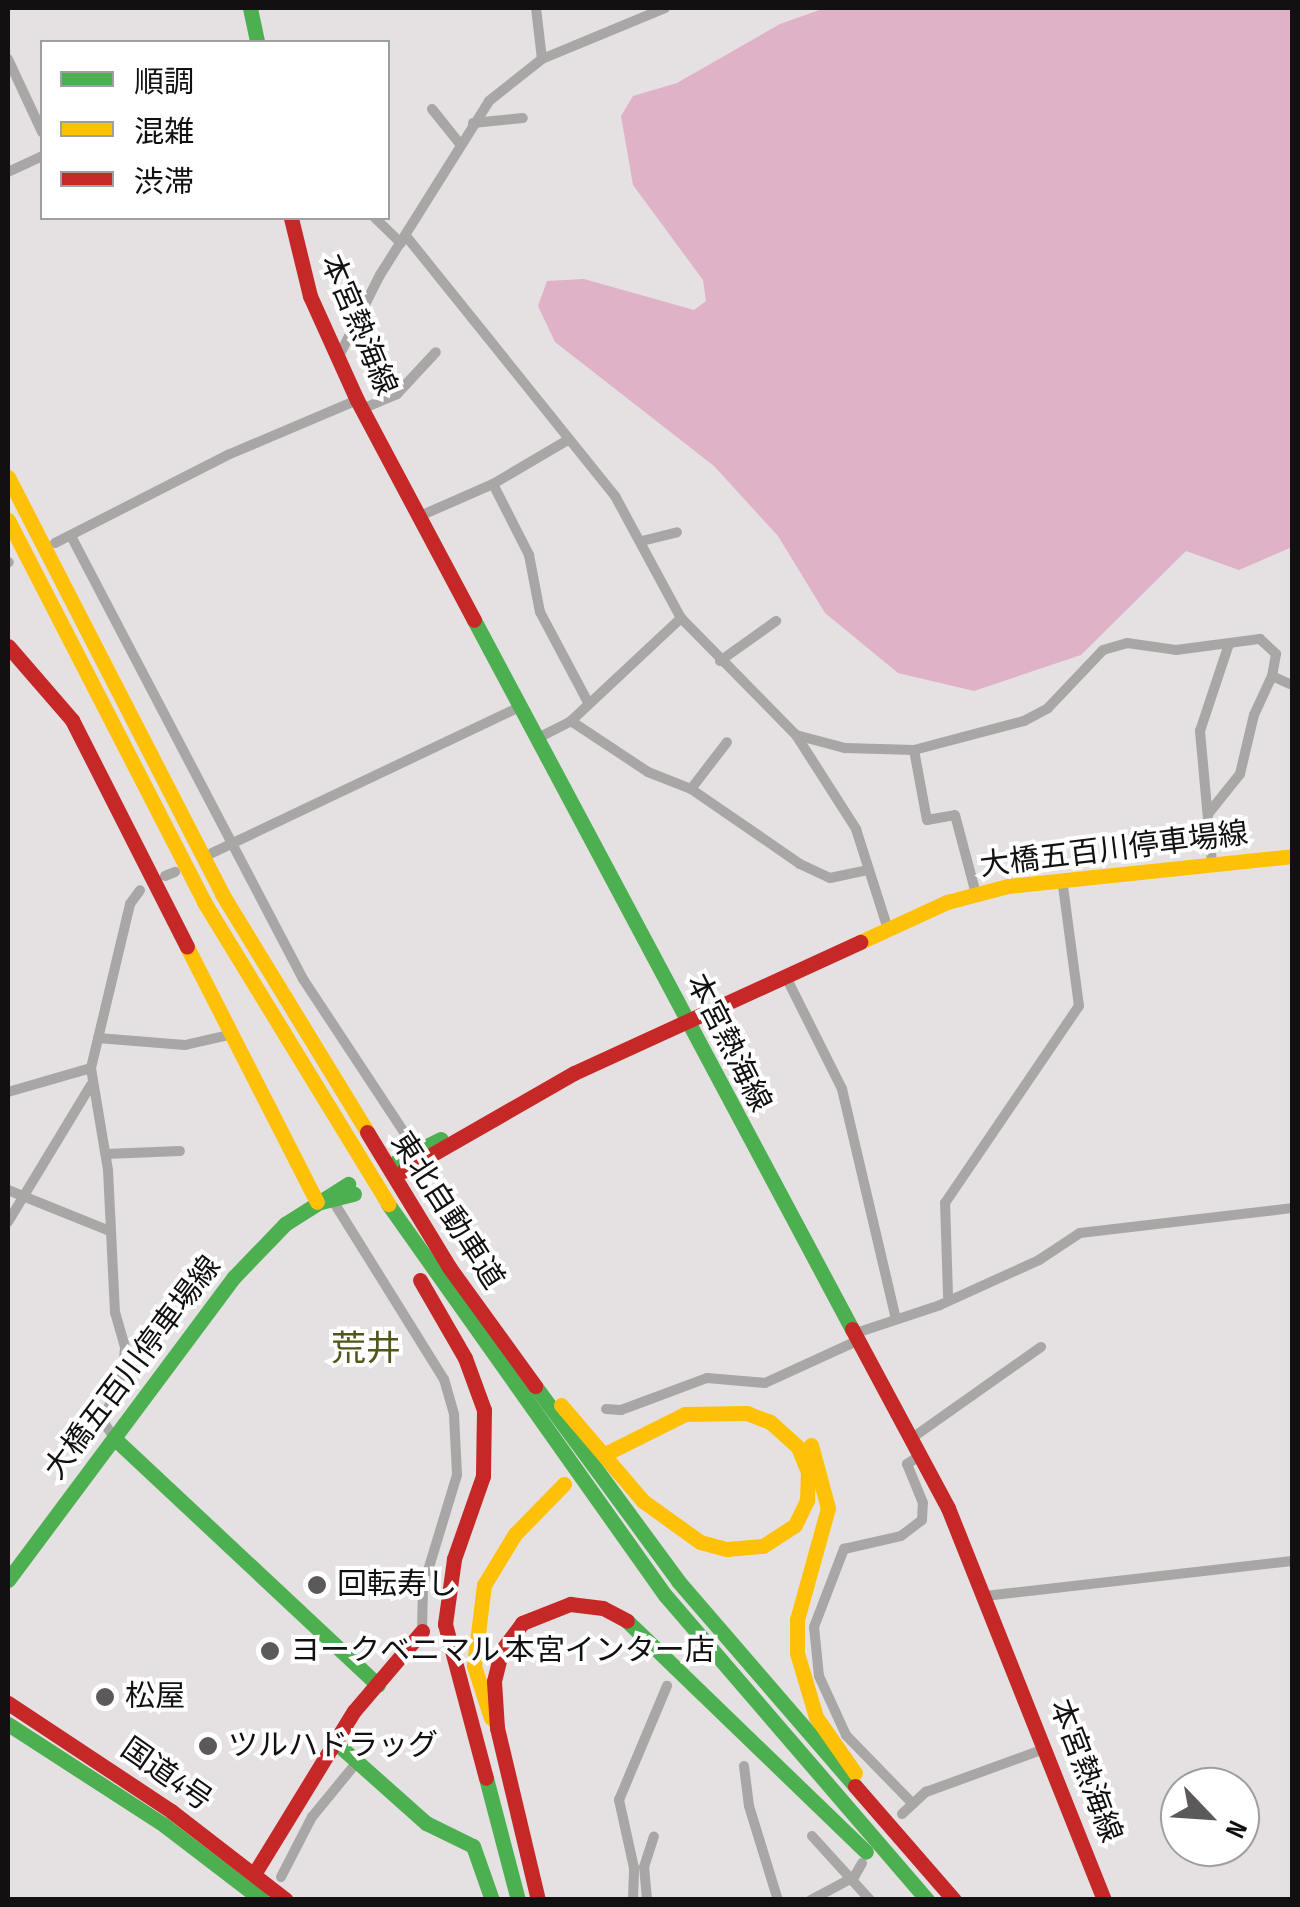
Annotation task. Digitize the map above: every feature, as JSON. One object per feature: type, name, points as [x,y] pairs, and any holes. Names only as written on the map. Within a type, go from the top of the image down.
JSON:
[{"type":"main road","points":[[250,8],[256,40]]},
{"type":"main road","name":"本宮熱海線","points":[[291,220],[310,296],[360,405],[540,737],[684,1023],[921,1454],[1048,1748],[1104,1900]]},
{"type":"main road","name":"東北自動車道","points":[[8,477],[222,894],[449,1267],[678,1580],[954,1900]]},
{"type":"main road","name":"東北自動車道","points":[[8,520],[204,902],[320,1098],[495,1368],[610,1524],[748,1697],[927,1900]]},
{"type":"main road","points":[[8,646],[72,720],[233,1034],[325,1202]]},
{"type":"main road","name":"大橋五百川停車場線","points":[[509,1109],[400,1166],[416,1152],[684,1023],[888,929],[976,894],[1062,879],[1292,856]]},
{"type":"main road","points":[[320,1098],[466,1358],[484,1410],[483,1476],[448,1582],[445,1624],[518,1900]]},
{"type":"main road","name":"大橋五百川停車場線","points":[[8,1580],[234,1277],[285,1224],[351,1189]]},
{"type":"main road","points":[[449,1267],[607,1462],[668,1525],[714,1547],[753,1548],[784,1535],[807,1500],[808,1472],[798,1447],[770,1422],[747,1412],[685,1414],[605,1447],[666,1408],[723,1396],[768,1406],[802,1432],[822,1468],[828,1508],[797,1620],[808,1698],[856,1774],[965,1900]]},
{"type":"main road","points":[[115,1439],[378,1685]]},
{"type":"main road","points":[[456,1673],[466,1601],[481,1563],[505,1526],[560,1479],[502,1550],[478,1604],[474,1666],[480,1701],[497,1728]]},
{"type":"main road","points":[[538,1900],[497,1728],[494,1680],[510,1636],[553,1606],[603,1608],[632,1624],[914,1900]]},
{"type":"main road","points":[[254,1874],[335,1742],[422,1631]]},
{"type":"main road","name":"国道4号","points":[[8,1704],[116,1773],[286,1900]]},
{"type":"main road","name":"国道4号","points":[[8,1724],[164,1824],[258,1898]]},
{"type":"main road","points":[[335,1742],[426,1824],[473,1846],[492,1900]]},
{"type":"street","points":[[536,8],[542,59]]},
{"type":"street","points":[[337,359],[460,144],[511,79],[542,59],[665,8]]},
{"type":"street","points":[[8,60],[40,128]]},
{"type":"street","points":[[432,109],[460,144]]},
{"type":"street","points":[[474,123],[523,118]]},
{"type":"street","points":[[8,172],[40,157]]},
{"type":"street","points":[[378,220],[404,239],[615,496],[681,618],[796,736],[852,820],[888,929]]},
{"type":"street","points":[[56,544],[230,454],[397,394],[436,352]]},
{"type":"street","points":[[420,516],[493,484],[566,440]]},
{"type":"street","points":[[493,484],[526,546],[540,612],[589,704]]},
{"type":"street","points":[[642,541],[677,532]]},
{"type":"street","points":[[71,536],[303,979],[416,1152]]},
{"type":"street","points":[[540,737],[571,721],[681,618]]},
{"type":"street","points":[[720,661],[776,621]]},
{"type":"street","points":[[796,736],[845,748],[914,750],[1037,715],[1114,645],[1176,650],[1254,638],[1270,644],[1276,654],[1272,676],[1254,715],[1240,774],[1208,814]]},
{"type":"street","points":[[1212,863],[1200,730],[1229,644]]},
{"type":"street","points":[[1272,676],[1292,685]]},
{"type":"street","points":[[212,853],[522,706]]},
{"type":"street","points":[[571,721],[648,772],[691,788],[800,864],[830,878],[867,870]]},
{"type":"street","points":[[691,788],[727,742]]},
{"type":"street","points":[[914,750],[926,820],[955,814],[976,894]]},
{"type":"street","points":[[948,1296],[944,1202],[1079,1006],[1062,879]]},
{"type":"street","points":[[115,1439],[103,1421],[123,1371],[125,1346],[115,1313],[106,1154],[91,1068],[130,904],[140,890]]},
{"type":"street","points":[[786,977],[842,1089],[895,1315]]},
{"type":"street","points":[[98,1038],[185,1045],[233,1034]]},
{"type":"street","points":[[8,1092],[91,1068]]},
{"type":"street","points":[[8,1222],[20,1196],[91,1085]]},
{"type":"street","points":[[106,1154],[180,1152]]},
{"type":"street","points":[[8,1190],[110,1231]]},
{"type":"street","points":[[325,1202],[444,1379],[454,1415],[457,1476],[423,1588],[422,1631]]},
{"type":"street","points":[[606,1409],[621,1410],[707,1378],[765,1384],[895,1315],[940,1305],[948,1296],[1039,1260],[1080,1233],[1292,1208]]},
{"type":"street","points":[[912,1438],[1041,1346]]},
{"type":"street","points":[[913,1804],[846,1735],[819,1676],[814,1627],[844,1549],[901,1536],[922,1520],[924,1503],[906,1464],[921,1454]]},
{"type":"street","points":[[985,1596],[1292,1561]]},
{"type":"street","points":[[633,1900],[634,1868],[619,1800],[666,1686]]},
{"type":"street","points":[[902,1814],[926,1792],[1048,1748]]},
{"type":"street","points":[[281,1876],[312,1817],[357,1762]]},
{"type":"street","points":[[744,1766],[778,1900]]},
{"type":"street","points":[[812,1836],[854,1877],[870,1900]]},
{"type":"street","points":[[647,1900],[644,1867],[654,1837]]},
{"type":"street","points":[[811,1900],[854,1877],[862,1863]]},
{"type":"shaded area","points":[[825,8],[1292,8],[1292,547],[1239,570],[1186,551],[1081,655],[974,691],[898,673],[825,613],[778,536],[714,466],[555,342],[538,306],[547,281],[584,279],[694,310],[706,301],[703,280],[633,185],[621,116],[633,96],[677,83],[780,24]]},
{"type":"traffic: fast","points":[[250,8],[257,40]]},
{"type":"traffic: fast","points":[[474,620],[852,1329]]},
{"type":"traffic: fast","points":[[397,1161],[441,1139]]},
{"type":"traffic: fast","points":[[8,1580],[234,1277],[285,1224],[348,1184]]},
{"type":"traffic: fast","points":[[321,1202],[354,1194]]},
{"type":"traffic: fast","points":[[388,1204],[665,1595],[927,1900]]},
{"type":"traffic: fast","points":[[535,1386],[678,1581],[855,1786]]},
{"type":"traffic: fast","points":[[115,1439],[378,1685]]},
{"type":"traffic: fast","points":[[627,1621],[866,1852]]},
{"type":"traffic: fast","points":[[8,1724],[164,1825],[262,1900]]},
{"type":"traffic: fast","points":[[335,1742],[426,1823],[473,1846],[492,1900]]},
{"type":"traffic: fast","points":[[486,1778],[518,1900]]},
{"type":"traffic: slow","points":[[8,477],[222,894],[367,1132]]},
{"type":"traffic: slow","points":[[8,520],[204,902],[388,1204]]},
{"type":"traffic: slow","points":[[860,942],[947,902],[1008,886],[1292,856]]},
{"type":"traffic: slow","points":[[187,947],[317,1202]]},
{"type":"traffic: slow","points":[[561,1405],[643,1501],[700,1542],[727,1549],[763,1546],[795,1525],[807,1500],[808,1472],[798,1447],[770,1422],[747,1413],[685,1414],[609,1452]]},
{"type":"traffic: slow","points":[[811,1445],[828,1508],[797,1620],[797,1653],[816,1717],[855,1773]]},
{"type":"traffic: slow","points":[[491,1718],[474,1666],[484,1585],[515,1534],[564,1484]]},
{"type":"traffic: jam","points":[[291,220],[310,296],[357,400],[474,620]]},
{"type":"traffic: jam","points":[[8,646],[72,720],[187,947]]},
{"type":"traffic: jam","points":[[403,1171],[574,1073],[860,942]]},
{"type":"traffic: jam","points":[[367,1132],[449,1267],[535,1386]]},
{"type":"traffic: jam","points":[[420,1280],[465,1358],[484,1410],[483,1476],[454,1559],[445,1624],[486,1778]]},
{"type":"traffic: jam","points":[[852,1329],[948,1508],[1104,1900]]},
{"type":"traffic: jam","points":[[538,1900],[497,1728],[494,1681],[502,1650],[522,1623],[570,1604],[603,1608],[627,1621]]},
{"type":"traffic: jam","points":[[254,1874],[354,1711],[422,1631]]},
{"type":"traffic: jam","points":[[8,1703],[171,1811],[286,1900]]},
{"type":"traffic: jam","points":[[855,1786],[954,1900]]},
{"type":"place","name":"回転寿し","points":[[317,1585]]},
{"type":"place","name":"ヨークベニマル 本宮インター店","points":[[270,1651]]},
{"type":"place","name":"松屋","points":[[105,1697]]},
{"type":"place","name":"ツルハドラッグ","points":[[208,1746]]},
{"type":"district","name":"荒井","points":[[366,1350]]}]
